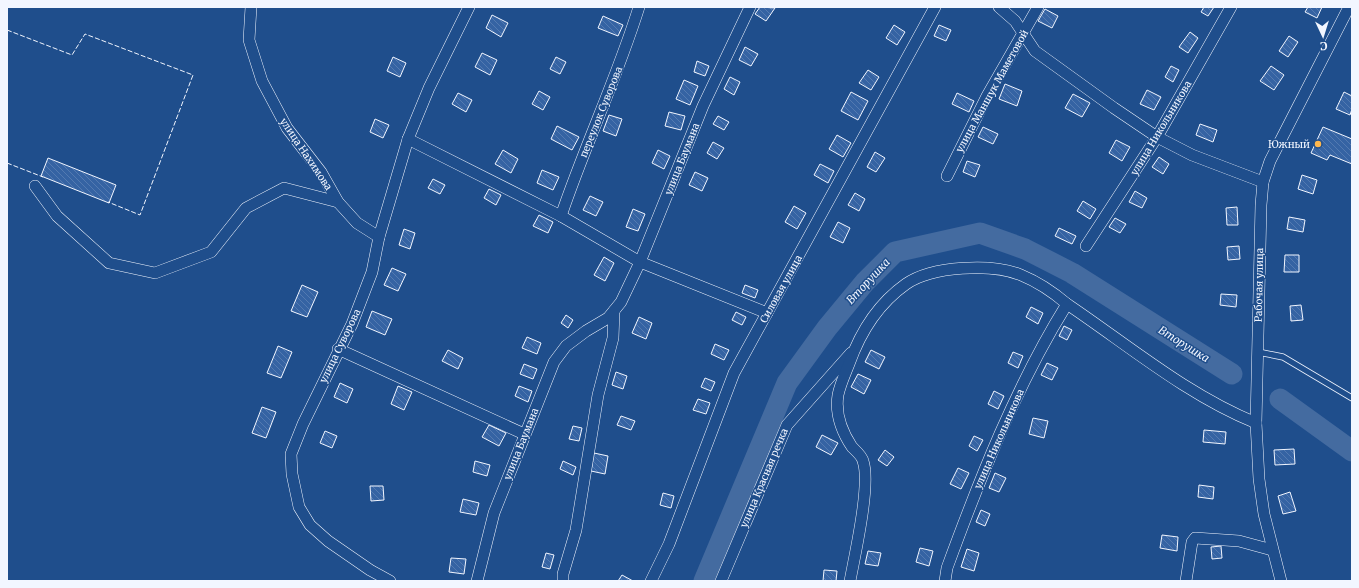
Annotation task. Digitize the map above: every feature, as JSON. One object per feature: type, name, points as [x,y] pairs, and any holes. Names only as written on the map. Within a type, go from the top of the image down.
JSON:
[{"type":"street","name":"улица Нахимова","points":[[251,7],[249,40],[262,82],[287,128],[321,172],[338,202],[357,224],[379,238]]},
{"type":"street","name":"улица Суворова","points":[[390,581],[334,545],[310,525],[299,507],[292,474],[291,454],[338,349],[352,324],[372,272],[379,238],[408,139],[429,88],[469,7]]},
{"type":"street","name":"переулок Суворова","points":[[561,216],[576,170],[626,51],[639,7]]},
{"type":"street","name":"улица Баумана","points":[[477,581],[494,512],[554,362],[566,346],[586,331],[608,318],[621,302],[640,262],[703,106],[750,7]]},
{"type":"street","name":"Силовая улица","points":[[650,581],[669,544],[734,373],[934,7]]},
{"type":"street","points":[[999,7],[1015,21],[1035,51],[1157,137],[1192,155],[1263,182]]},
{"type":"street","name":"улица Маншук Маметовой","points":[[947,176],[987,96],[1038,7]]},
{"type":"street","name":"улица Никольникова","points":[[1086,246],[1157,137],[1231,7]]},
{"type":"street","name":"Рабочая улица","points":[[1281,581],[1264,514],[1259,479],[1256,423],[1261,205],[1263,182],[1270,161],[1349,7]]},
{"type":"street","points":[[408,139],[561,216],[640,262],[767,313]]},
{"type":"street","points":[[35,186],[56,216],[109,263],[155,273],[211,252],[246,208],[284,188],[338,202]]},
{"type":"street","points":[[850,581],[864,493],[865,475],[863,460],[842,429],[838,412],[838,395],[854,349],[869,323],[888,299],[907,284],[927,274],[962,268],[984,268],[1020,274],[1050,289],[1067,304],[1190,389],[1227,412],[1256,423]]},
{"type":"street","name":"улица Никольникова","points":[[945,581],[948,568],[978,486],[1044,341],[1067,304]]},
{"type":"street","points":[[563,581],[563,574],[576,530],[598,395],[613,338],[614,310]]},
{"type":"street","points":[[338,349],[524,434]]},
{"type":"street","name":"улица Красная речка","points":[[721,581],[787,425],[854,349]]},
{"type":"street","points":[[1186,581],[1192,542],[1195,538],[1239,541],[1272,550]]},
{"type":"lane","points":[[1258,352],[1283,357],[1352,398]]},
{"type":"building","points":[[760,7],[775,8],[766,21],[755,14]]},
{"type":"building","points":[[1204,7],[1214,7],[1208,16],[1201,12]]},
{"type":"building","points":[[1308,7],[1322,7],[1317,18],[1305,12]]},
{"type":"building","points":[[1045,9],[1058,16],[1052,28],[1038,21]]},
{"type":"building","points":[[492,15],[508,23],[501,37],[486,28]]},
{"type":"building","points":[[603,16],[623,25],[618,36],[598,28]]},
{"type":"building","points":[[894,25],[905,32],[897,45],[886,38]]},
{"type":"building","points":[[939,25],[951,30],[946,41],[934,36]]},
{"type":"building","points":[[1190,32],[1198,38],[1188,53],[1179,47]]},
{"type":"building","points":[[1289,36],[1298,42],[1288,57],[1279,51]]},
{"type":"building","points":[[745,47],[758,54],[751,66],[739,60]]},
{"type":"building","points":[[482,53],[497,60],[490,75],[475,67]]},
{"type":"building","points":[[393,57],[406,63],[400,77],[387,71]]},
{"type":"building","points":[[556,57],[566,62],[560,74],[550,69]]},
{"type":"building","points":[[697,61],[709,66],[705,76],[694,72]]},
{"type":"building","points":[[1171,66],[1179,70],[1173,82],[1165,77]]},
{"type":"building","points":[[1271,66],[1284,75],[1274,90],[1260,81]]},
{"type":"building","points":[[868,70],[879,77],[871,90],[859,83]]},
{"type":"building","points":[[730,77],[740,82],[734,95],[724,89]]},
{"type":"building","points":[[684,80],[698,86],[690,105],[676,99]]},
{"type":"building","points":[[1005,84],[1022,91],[1017,106],[999,99]]},
{"type":"building","points":[[1147,90],[1161,97],[1154,110],[1140,104]]},
{"type":"building","points":[[539,91],[550,97],[543,110],[532,104]]},
{"type":"building","points":[[851,92],[868,101],[858,120],[841,111]]},
{"type":"building","points":[[1344,92],[1352,96],[1352,109],[1350,115],[1336,109]]},
{"type":"building","points":[[458,93],[472,100],[466,112],[452,104]]},
{"type":"building","points":[[957,93],[974,101],[969,112],[952,104]]},
{"type":"building","points":[[1073,94],[1090,103],[1082,117],[1065,108]]},
{"type":"building","points":[[669,112],[685,116],[681,130],[665,126]]},
{"type":"building","points":[[609,115],[622,119],[616,136],[603,131]]},
{"type":"building","points":[[718,116],[729,122],[724,130],[713,124]]},
{"type":"building","points":[[375,119],[389,125],[383,138],[370,132]]},
{"type":"building","points":[[1200,124],[1217,130],[1213,142],[1196,135]]},
{"type":"building","points":[[557,126],[579,137],[572,150],[551,139]]},
{"type":"building","points":[[983,127],[998,134],[993,144],[978,137]]},
{"type":"building","points":[[1323,127],[1352,139],[1352,164],[1330,155],[1327,160],[1311,153]]},
{"type":"building","points":[[837,135],[851,143],[843,157],[829,149]]},
{"type":"building","points":[[1116,140],[1130,147],[1122,161],[1109,153]]},
{"type":"building","points":[[713,142],[724,148],[717,159],[707,153]]},
{"type":"building","points":[[503,150],[518,159],[511,173],[495,164]]},
{"type":"building","points":[[658,150],[670,156],[664,169],[652,163]]},
{"type":"building","points":[[875,152],[885,158],[876,172],[867,167]]},
{"type":"building","points":[[1159,157],[1169,164],[1163,174],[1152,167]]},
{"type":"building","points":[[48,158],[116,185],[109,203],[41,176]]},
{"type":"building","points":[[967,161],[980,165],[975,177],[963,172]]},
{"type":"building","points":[[820,164],[834,171],[828,183],[814,175]]},
{"type":"building","points":[[542,170],[559,177],[553,190],[537,183]]},
{"type":"building","points":[[695,172],[708,178],[702,191],[689,185]]},
{"type":"building","points":[[1302,175],[1317,180],[1313,194],[1298,189]]},
{"type":"building","points":[[433,179],[445,185],[440,194],[428,188]]},
{"type":"building","points":[[489,189],[501,195],[496,205],[484,198]]},
{"type":"building","points":[[1135,191],[1147,198],[1142,208],[1129,202]]},
{"type":"building","points":[[855,193],[865,199],[859,211],[848,205]]},
{"type":"building","points":[[590,196],[603,202],[596,216],[583,210]]},
{"type":"building","points":[[1083,201],[1096,209],[1090,219],[1077,211]]},
{"type":"building","points":[[794,206],[806,213],[797,229],[785,222]]},
{"type":"building","points":[[1237,207],[1238,225],[1227,225],[1226,208]]},
{"type":"building","points":[[633,209],[645,214],[638,231],[626,227]]},
{"type":"building","points":[[539,215],[553,222],[548,233],[533,226]]},
{"type":"building","points":[[1289,217],[1305,220],[1303,232],[1287,229]]},
{"type":"building","points":[[1115,218],[1126,224],[1120,233],[1109,227]]},
{"type":"building","points":[[838,222],[850,228],[843,243],[830,237]]},
{"type":"building","points":[[1059,228],[1076,236],[1072,244],[1055,236]]},
{"type":"building","points":[[404,229],[415,233],[410,249],[399,245]]},
{"type":"building","points":[[1239,246],[1240,259],[1228,260],[1227,247]]},
{"type":"building","points":[[1285,255],[1299,255],[1299,272],[1284,272]]},
{"type":"building","points":[[604,257],[614,263],[605,281],[594,275]]},
{"type":"building","points":[[392,268],[406,274],[398,291],[384,285]]},
{"type":"building","points":[[302,285],[318,292],[307,317],[291,311]]},
{"type":"building","points":[[745,285],[758,290],[755,298],[742,293]]},
{"type":"building","points":[[1221,294],[1237,295],[1236,307],[1220,305]]},
{"type":"building","points":[[1301,305],[1303,320],[1291,321],[1290,306]]},
{"type":"building","points":[[1031,307],[1043,313],[1038,324],[1026,317]]},
{"type":"building","points":[[372,311],[392,319],[385,335],[366,327]]},
{"type":"building","points":[[736,312],[746,317],[742,325],[732,320]]},
{"type":"building","points":[[566,315],[573,320],[568,328],[561,323]]},
{"type":"building","points":[[639,317],[652,323],[646,339],[632,333]]},
{"type":"building","points":[[1064,326],[1072,330],[1067,340],[1059,336]]},
{"type":"building","points":[[527,337],[541,343],[537,354],[522,348]]},
{"type":"building","points":[[715,344],[729,350],[724,360],[711,354]]},
{"type":"building","points":[[278,346],[292,352],[281,378],[267,373]]},
{"type":"building","points":[[448,350],[463,358],[458,369],[442,361]]},
{"type":"building","points":[[871,350],[885,357],[879,369],[865,362]]},
{"type":"building","points":[[1013,352],[1023,356],[1018,368],[1008,363]]},
{"type":"building","points":[[1047,363],[1058,368],[1052,380],[1041,375]]},
{"type":"building","points":[[524,364],[537,369],[533,379],[520,374]]},
{"type":"building","points":[[616,372],[627,376],[623,389],[612,385]]},
{"type":"building","points":[[858,374],[871,380],[864,394],[851,387]]},
{"type":"building","points":[[705,378],[715,382],[711,391],[701,387]]},
{"type":"building","points":[[340,383],[353,389],[347,403],[334,397]]},
{"type":"building","points":[[398,386],[412,392],[404,410],[391,404]]},
{"type":"building","points":[[519,386],[532,391],[528,402],[515,396]]},
{"type":"building","points":[[994,391],[1004,396],[998,409],[988,404]]},
{"type":"building","points":[[698,399],[710,403],[706,414],[693,410]]},
{"type":"building","points":[[262,407],[276,412],[266,438],[252,433]]},
{"type":"building","points":[[621,416],[635,421],[631,430],[617,425]]},
{"type":"building","points":[[1033,418],[1048,421],[1044,438],[1029,434]]},
{"type":"building","points":[[489,425],[506,433],[499,446],[482,437]]},
{"type":"building","points":[[573,426],[582,428],[579,441],[569,439]]},
{"type":"building","points":[[1204,430],[1226,432],[1225,444],[1203,442]]},
{"type":"building","points":[[325,431],[337,436],[332,448],[320,443]]},
{"type":"building","points":[[822,435],[838,443],[831,455],[816,447]]},
{"type":"building","points":[[974,436],[983,440],[977,451],[969,446]]},
{"type":"building","points":[[1294,449],[1295,464],[1275,465],[1274,450]]},
{"type":"building","points":[[885,450],[894,457],[887,466],[878,460]]},
{"type":"building","points":[[594,453],[608,456],[605,474],[591,471]]},
{"type":"building","points":[[475,461],[490,465],[487,476],[473,472]]},
{"type":"building","points":[[563,461],[576,467],[573,475],[560,469]]},
{"type":"building","points":[[958,468],[969,473],[961,489],[950,484]]},
{"type":"building","points":[[995,473],[1006,478],[999,492],[989,488]]},
{"type":"building","points":[[1199,485],[1214,487],[1213,499],[1198,497]]},
{"type":"building","points":[[370,486],[383,486],[384,500],[371,501]]},
{"type":"building","points":[[1290,492],[1296,511],[1283,514],[1278,496]]},
{"type":"building","points":[[663,493],[674,496],[671,508],[660,505]]},
{"type":"building","points":[[463,499],[479,503],[476,515],[460,512]]},
{"type":"building","points":[[981,510],[990,514],[985,526],[976,522]]},
{"type":"building","points":[[1162,535],[1178,537],[1177,551],[1160,548]]},
{"type":"building","points":[[1221,546],[1222,558],[1212,559],[1211,547]]},
{"type":"building","points":[[920,548],[933,551],[929,566],[916,562]]},
{"type":"building","points":[[967,549],[979,553],[974,571],[961,567]]},
{"type":"building","points":[[868,551],[881,553],[878,566],[865,564]]},
{"type":"building","points":[[546,553],[554,555],[550,569],[542,567]]},
{"type":"building","points":[[451,558],[466,559],[464,574],[449,572]]},
{"type":"building","points":[[824,570],[837,571],[836,581],[823,581]]},
{"type":"building","points":[[622,575],[633,581],[618,581]]},
{"type":"waterway","name":"Вторушка","points":[[704,581],[787,383],[827,328],[865,282],[895,252],[980,233],[1025,249],[1072,273],[1232,374]]},
{"type":"waterway","name":"Вторушка","points":[[1280,399],[1352,451]]},
{"type":"fence","points":[[7,30],[72,55],[85,34],[193,75],[140,215],[108,202]]},
{"type":"fence","points":[[7,163],[43,177]]},
{"type":"place","name":"Южный","points":[[1318,144]]}]
